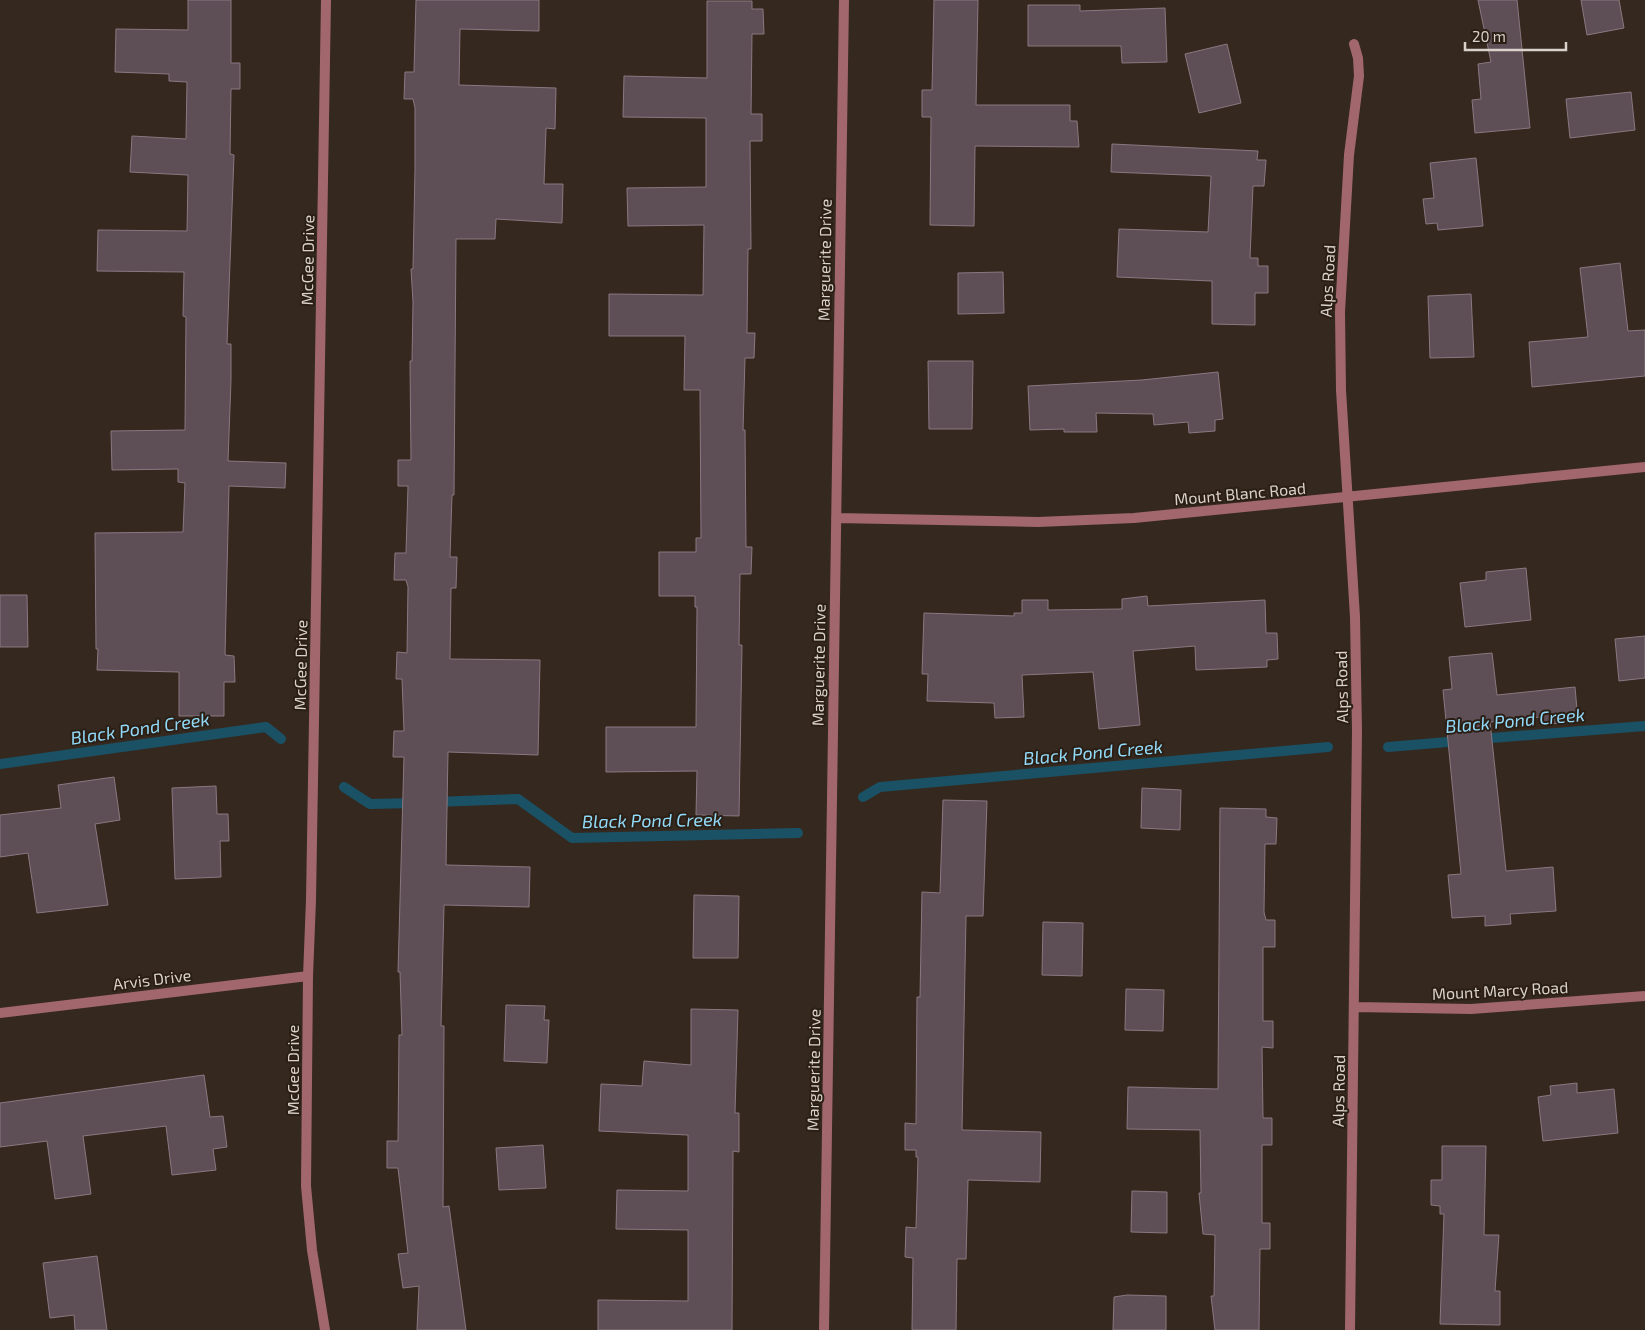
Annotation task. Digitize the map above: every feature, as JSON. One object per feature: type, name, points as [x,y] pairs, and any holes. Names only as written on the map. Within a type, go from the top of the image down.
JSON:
[{"type":"street","name":"McGee Drive","points":[[325,1330],[312,1250],[306,1186],[308,976],[326,0]]},
{"type":"street","name":"Marguerite Drive","points":[[824,1330],[844,0]]},
{"type":"street","name":"Alps Road","points":[[1350,1330],[1356,1006],[1357,731],[1349,497],[1341,390],[1340,312],[1349,155],[1358,76],[1358,58],[1354,44]]},
{"type":"street","name":"Mount Blanc Road","points":[[836,518],[961,521],[1134,518],[1645,467]]},
{"type":"street","name":"Arvis Drive","points":[[0,1013],[308,976]]},
{"type":"street","name":"Mount Marcy Road","points":[[1356,1006],[1472,1009],[1645,996]]},
{"type":"building","points":[[188,0],[231,0],[231,63],[240,63],[240,89],[231,89],[230,154],[234,155],[227,344],[231,344],[228,461],[286,463],[285,488],[229,486],[225,655],[234,656],[235,682],[224,682],[224,716],[179,716],[179,672],[97,670],[95,533],[183,532],[185,483],[178,482],[178,469],[112,470],[111,431],[185,430],[186,317],[183,316],[184,272],[97,271],[98,230],[187,231],[188,175],[130,172],[132,136],[186,139],[187,82],[169,81],[169,74],[115,72],[116,29],[188,30]]},
{"type":"building","points":[[416,0],[539,0],[539,31],[460,29],[459,85],[556,88],[555,129],[546,128],[544,184],[563,184],[562,223],[496,219],[495,239],[456,239],[454,495],[452,495],[450,557],[457,557],[456,588],[451,588],[450,659],[540,660],[538,755],[448,752],[446,865],[530,867],[529,907],[444,905],[441,1026],[444,1026],[443,1207],[449,1206],[466,1330],[417,1330],[419,1286],[403,1288],[398,1254],[408,1253],[398,1168],[387,1168],[387,1141],[398,1141],[399,1035],[402,1035],[400,972],[398,972],[404,757],[393,757],[394,731],[404,731],[402,679],[396,679],[397,652],[407,653],[408,587],[406,580],[394,580],[395,553],[406,553],[408,486],[398,486],[398,460],[411,460],[410,361],[412,361],[413,302],[411,269],[413,269],[415,108],[413,99],[404,99],[405,72],[414,72]]},
{"type":"building","points":[[934,0],[978,0],[976,105],[1070,105],[1070,121],[1077,121],[1079,147],[975,146],[974,226],[930,225],[931,117],[922,117],[922,90],[932,90]]},
{"type":"building","points":[[1478,0],[1517,0],[1530,128],[1475,133],[1472,100],[1481,99],[1478,64],[1491,62]]},
{"type":"building","points":[[1581,0],[1619,0],[1624,28],[1587,35]]},
{"type":"building","points":[[707,1],[752,1],[752,9],[763,9],[764,34],[752,34],[751,114],[762,114],[762,141],[750,141],[751,249],[748,249],[747,333],[755,333],[754,358],[745,358],[743,430],[745,430],[746,547],[752,547],[751,574],[740,574],[739,645],[742,645],[739,816],[696,815],[697,771],[606,772],[606,727],[696,727],[697,607],[695,607],[695,596],[659,596],[659,552],[696,552],[696,538],[701,538],[700,390],[684,390],[685,336],[609,336],[609,294],[703,295],[704,225],[628,226],[627,188],[706,187],[706,118],[623,117],[624,76],[707,78]]},
{"type":"building","points":[[1028,5],[1080,5],[1080,11],[1165,8],[1167,62],[1122,63],[1121,46],[1028,46]]},
{"type":"building","points":[[1227,44],[1241,103],[1199,113],[1185,54]]},
{"type":"building","points":[[1631,92],[1635,130],[1570,138],[1566,99]]},
{"type":"building","points":[[1112,144],[1258,151],[1257,160],[1266,160],[1264,186],[1253,186],[1250,258],[1258,258],[1258,266],[1268,266],[1268,293],[1255,293],[1255,325],[1212,324],[1212,281],[1117,277],[1119,229],[1208,232],[1211,176],[1111,172]]},
{"type":"building","points":[[1476,158],[1483,226],[1438,230],[1437,223],[1426,224],[1423,199],[1434,198],[1430,163]]},
{"type":"building","points":[[1620,263],[1628,331],[1645,330],[1645,376],[1532,387],[1529,342],[1588,337],[1580,268]]},
{"type":"building","points":[[1003,272],[1004,313],[958,314],[958,273]]},
{"type":"building","points":[[1471,294],[1474,357],[1430,358],[1428,296]]},
{"type":"building","points":[[928,361],[973,361],[972,429],[929,429]]},
{"type":"building","points":[[1218,372],[1223,419],[1215,420],[1215,431],[1189,433],[1188,422],[1154,425],[1153,414],[1096,413],[1097,432],[1064,432],[1064,429],[1030,430],[1028,386],[1142,380]]},
{"type":"building","points":[[1526,568],[1531,620],[1465,627],[1460,583],[1486,580],[1486,572]]},
{"type":"building","points":[[0,595],[27,595],[28,647],[0,647]]},
{"type":"building","points":[[1147,596],[1148,606],[1265,600],[1266,633],[1277,633],[1278,659],[1267,660],[1267,667],[1196,670],[1195,646],[1133,651],[1140,725],[1099,729],[1093,672],[1022,675],[1024,717],[995,718],[994,703],[927,701],[928,674],[922,674],[924,613],[1014,616],[1014,613],[1022,613],[1022,600],[1048,600],[1048,610],[1122,609],[1122,599]]},
{"type":"building","points":[[1645,636],[1645,678],[1619,681],[1615,639]]},
{"type":"building","points":[[1492,653],[1497,695],[1575,687],[1578,721],[1541,725],[1541,717],[1490,722],[1506,871],[1553,867],[1556,911],[1510,914],[1511,924],[1485,926],[1485,916],[1452,918],[1448,875],[1461,874],[1443,690],[1452,689],[1449,657]]},
{"type":"building","points":[[114,777],[120,820],[95,824],[108,905],[37,913],[28,853],[0,857],[0,815],[61,808],[58,785]]},
{"type":"building","points":[[216,786],[217,814],[228,814],[229,841],[220,841],[221,877],[175,879],[172,788]]},
{"type":"building","points":[[1142,788],[1181,790],[1180,830],[1141,828]]},
{"type":"building","points":[[943,800],[987,801],[983,916],[966,916],[962,1130],[1041,1132],[1040,1182],[968,1180],[966,1259],[957,1259],[956,1330],[912,1330],[913,1258],[905,1257],[906,1227],[916,1228],[918,1157],[916,1157],[916,1150],[905,1150],[905,1123],[916,1124],[917,997],[920,997],[922,892],[940,893]]},
{"type":"building","points":[[1220,808],[1266,809],[1266,817],[1277,818],[1276,844],[1265,844],[1264,912],[1266,920],[1275,920],[1275,947],[1263,947],[1263,1021],[1273,1021],[1273,1048],[1262,1047],[1263,1118],[1272,1118],[1272,1145],[1262,1145],[1262,1223],[1270,1223],[1270,1249],[1260,1249],[1259,1330],[1215,1330],[1211,1296],[1214,1296],[1215,1235],[1203,1234],[1199,1193],[1201,1193],[1200,1130],[1127,1129],[1128,1087],[1218,1089]]},
{"type":"building","points":[[694,895],[739,896],[738,958],[693,958]]},
{"type":"building","points":[[1043,922],[1083,923],[1082,976],[1042,975]]},
{"type":"building","points":[[1126,989],[1164,990],[1163,1031],[1125,1030]]},
{"type":"building","points":[[506,1005],[545,1006],[544,1020],[549,1020],[547,1063],[504,1061]]},
{"type":"building","points":[[691,1009],[738,1010],[735,1113],[739,1113],[739,1152],[733,1151],[732,1330],[598,1330],[598,1300],[688,1301],[688,1230],[616,1229],[617,1190],[688,1191],[688,1135],[599,1131],[601,1084],[642,1086],[644,1061],[691,1065]]},
{"type":"building","points":[[204,1075],[210,1117],[223,1116],[227,1147],[213,1149],[216,1170],[172,1175],[166,1126],[83,1136],[91,1194],[55,1199],[47,1141],[0,1147],[0,1103]]},
{"type":"building","points":[[1577,1083],[1577,1093],[1614,1089],[1618,1133],[1543,1141],[1538,1097],[1551,1095],[1550,1086]]},
{"type":"building","points":[[543,1145],[546,1188],[499,1190],[496,1148]]},
{"type":"building","points":[[1442,1146],[1486,1146],[1484,1235],[1499,1235],[1495,1291],[1500,1291],[1500,1325],[1440,1324],[1444,1214],[1440,1214],[1440,1206],[1431,1205],[1431,1180],[1442,1180]]},
{"type":"building","points":[[1132,1191],[1167,1192],[1167,1233],[1131,1232]]},
{"type":"building","points":[[97,1256],[107,1330],[75,1330],[74,1315],[50,1318],[43,1263]]},
{"type":"building","points":[[1127,1295],[1166,1296],[1166,1330],[1113,1330],[1114,1297]]},
{"type":"waterway","name":"Black Pond Creek","points":[[1479,739],[1645,726]]},
{"type":"waterway","name":"Black Pond Creek","points":[[0,764],[266,727],[281,739]]},
{"type":"waterway","name":"Black Pond Creek","points":[[1388,747],[1460,741]]},
{"type":"waterway","name":"Black Pond Creek","points":[[863,797],[880,787],[1328,747]]},
{"type":"waterway","name":"Black Pond Creek","points":[[344,787],[370,804],[415,803]]},
{"type":"waterway","name":"Black Pond Creek","points":[[435,802],[518,799],[572,838],[798,833]]}]
